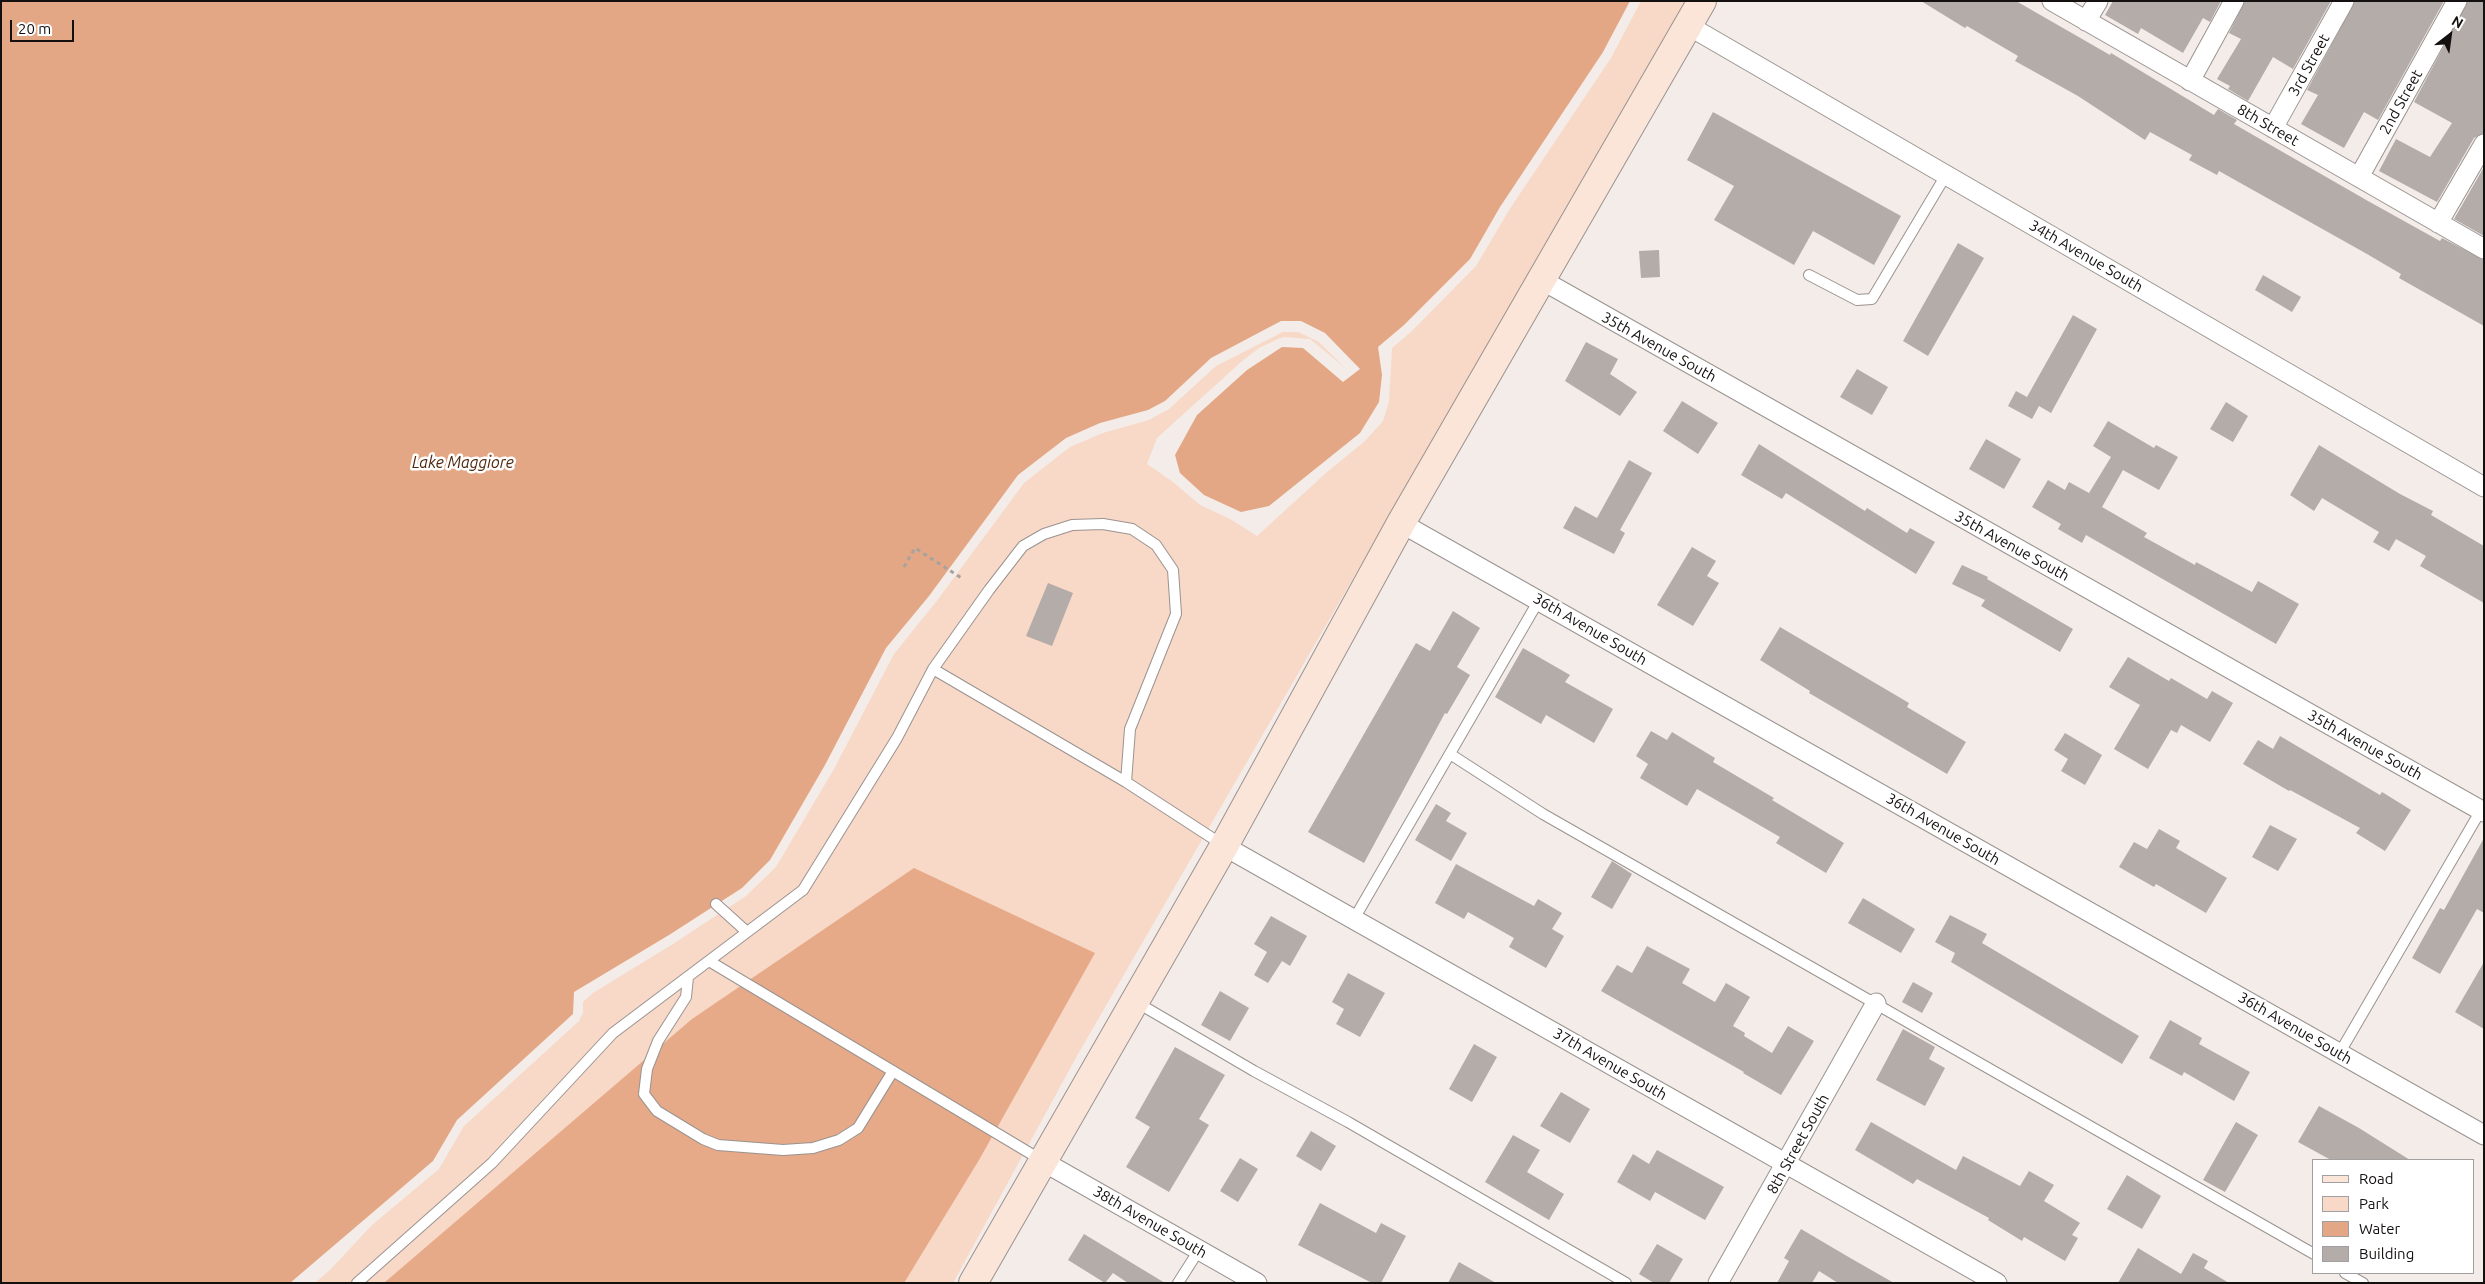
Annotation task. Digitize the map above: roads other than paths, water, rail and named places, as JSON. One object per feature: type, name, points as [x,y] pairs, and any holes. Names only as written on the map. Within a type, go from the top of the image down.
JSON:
[{"type":"main road","points":[[974,1283],[1224,846],[1401,523],[1702,1]]},
{"type":"street","name":"8th Street","points":[[2052,1],[2484,249]]},
{"type":"street","points":[[2086,21],[2098,1]]},
{"type":"street","points":[[2190,81],[2234,1]]},
{"type":"street","name":"3rd Street","points":[[2273,128],[2344,1]]},
{"type":"street","name":"2nd Street","points":[[2359,177],[2457,1]]},
{"type":"street","name":"34th Avenue South","points":[[1689,26],[2484,487]]},
{"type":"street","points":[[2438,223],[2484,144]]},
{"type":"street","name":"35th Avenue South","points":[[1540,280],[2482,811]]},
{"type":"street","name":"36th Avenue South","points":[[1401,523],[2484,1136]]},
{"type":"street","name":"37th Avenue South","points":[[1224,846],[1997,1283]]},
{"type":"street","name":"8th Street South","points":[[1718,1283],[1876,1004]]},
{"type":"street","name":"38th Avenue South","points":[[1044,1162],[1257,1283]]},
{"type":"lane","points":[[1809,276],[1857,300],[1872,299],[1946,175]]},
{"type":"lane","points":[[358,1283],[492,1163],[613,1034],[803,890],[897,738],[933,669],[1023,546],[1044,534],[1072,525],[1103,524],[1132,529],[1156,545],[1173,570],[1176,614],[1130,729],[1126,782]]},
{"type":"lane","points":[[1354,919],[1539,600]]},
{"type":"lane","points":[[933,669],[1126,782],[1224,846]]},
{"type":"lane","points":[[1450,754],[1543,814],[2178,1179],[2312,1253]]},
{"type":"lane","points":[[2339,1054],[2482,811]]},
{"type":"lane","points":[[716,904],[747,932]]},
{"type":"lane","points":[[710,961],[1044,1162]]},
{"type":"lane","points":[[688,977],[686,997],[658,1041],[647,1069],[644,1094],[656,1111],[704,1139],[718,1145],[783,1150],[813,1148],[839,1140],[858,1128],[893,1071]]},
{"type":"lane","points":[[1135,1002],[1254,1071],[1348,1122],[1626,1283]]},
{"type":"lane","points":[[1178,1283],[1199,1250]]},
{"type":"lane","points":[[2347,1274],[2363,1283]]},
{"type":"water","name":"Lake Maggiore","points":[[1,1],[1630,1],[1603,52],[1500,207],[1470,259],[1404,325],[1378,347],[1382,375],[1379,402],[1360,433],[1269,506],[1241,512],[1204,495],[1180,473],[1175,455],[1197,415],[1247,370],[1282,347],[1303,348],[1343,382],[1360,369],[1325,333],[1301,321],[1281,321],[1211,358],[1165,401],[1148,410],[1100,423],[1066,438],[1018,475],[929,596],[886,648],[825,765],[770,860],[742,888],[669,935],[574,992],[573,1014],[457,1120],[433,1161],[290,1283],[1,1283]]}]
